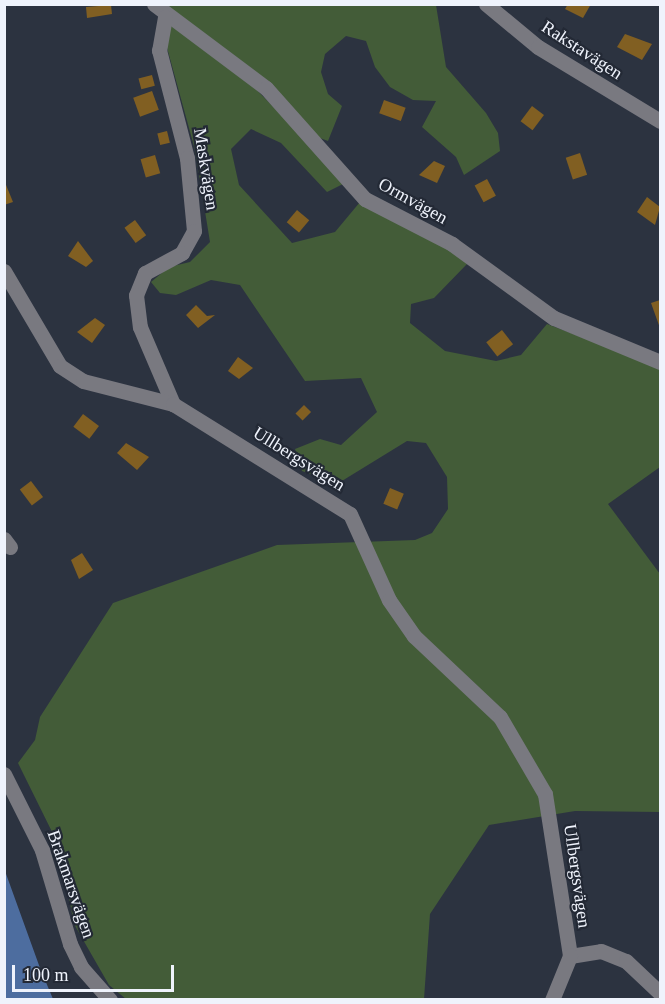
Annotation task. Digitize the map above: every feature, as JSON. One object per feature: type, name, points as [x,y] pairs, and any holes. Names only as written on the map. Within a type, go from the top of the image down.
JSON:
[{"type":"street","name":"Ormvägen","points":[[154,4],[165,16],[266,88],[365,199],[452,244],[554,318],[660,362]]},
{"type":"street","name":"Rakstavägen","points":[[486,4],[538,46],[660,121]]},
{"type":"street","name":"Maskvägen","points":[[165,16],[159,50],[187,158],[194,231],[182,253],[145,273],[136,295],[140,327],[173,404]]},
{"type":"street","name":"Ullbergsvägen","points":[[4,272],[60,366],[83,381],[173,404],[350,514],[381,588],[414,636],[500,717],[545,794],[570,956]]},
{"type":"street","name":"Brakmarsvägen","points":[[4,774],[42,850],[70,944],[81,967],[110,999]]},
{"type":"street","points":[[552,999],[570,956],[601,951],[626,961],[660,993]]},
{"type":"green space","points":[[166,5],[436,5],[446,67],[486,113],[498,133],[500,151],[464,175],[456,157],[422,127],[436,101],[413,100],[390,87],[375,67],[366,41],[346,36],[325,54],[321,72],[328,94],[342,106],[328,141],[320,138]]},
{"type":"green space","points":[[170,24],[237,70],[347,182],[327,192],[281,143],[251,129],[231,149],[239,185],[292,243],[335,232],[360,202],[445,245],[467,264],[434,298],[411,304],[410,323],[445,351],[496,361],[521,355],[547,324],[660,367],[660,467],[608,504],[660,574],[660,812],[575,811],[489,825],[430,914],[424,999],[126,999],[109,985],[74,924],[59,846],[18,763],[35,740],[40,717],[113,603],[277,545],[415,540],[432,533],[448,509],[447,477],[426,443],[407,441],[337,484],[302,471],[295,449],[320,439],[341,445],[377,412],[361,378],[305,381],[240,285],[211,280],[176,295],[160,293],[151,282],[169,267],[190,262],[210,242],[195,150],[163,33]]},
{"type":"water","points":[[5,871],[40,968],[53,999],[5,999]]},
{"type":"building","points":[[568,4],[591,4],[583,18],[565,9]]},
{"type":"building","points":[[111,5],[112,14],[87,18],[86,7]]},
{"type":"building","points":[[625,34],[652,44],[642,60],[617,47]]},
{"type":"building","points":[[152,75],[155,86],[141,89],[138,79]]},
{"type":"building","points":[[152,91],[159,110],[140,117],[133,98]]},
{"type":"building","points":[[384,100],[406,108],[401,121],[379,113]]},
{"type":"building","points":[[532,106],[544,115],[533,130],[521,121]]},
{"type":"building","points":[[167,131],[170,143],[160,145],[157,133]]},
{"type":"building","points":[[580,153],[587,175],[573,180],[566,158]]},
{"type":"building","points":[[155,155],[160,173],[146,177],[141,159]]},
{"type":"building","points":[[434,161],[445,166],[437,183],[419,175]]},
{"type":"building","points":[[487,179],[496,196],[484,202],[475,186]]},
{"type":"building","points":[[4,180],[13,202],[4,205]]},
{"type":"building","points":[[647,197],[660,207],[655,225],[637,212]]},
{"type":"building","points":[[297,210],[309,220],[299,233],[287,222]]},
{"type":"building","points":[[135,220],[146,235],[136,243],[124,228]]},
{"type":"building","points":[[78,241],[93,261],[86,267],[68,256]]},
{"type":"building","points":[[660,300],[660,328],[651,303]]},
{"type":"building","points":[[196,305],[207,316],[215,315],[198,328],[186,315]]},
{"type":"building","points":[[95,318],[105,325],[92,343],[77,332]]},
{"type":"building","points":[[502,330],[513,344],[497,356],[486,342]]},
{"type":"building","points":[[238,357],[253,368],[239,379],[228,371]]},
{"type":"building","points":[[304,405],[311,412],[303,421],[296,413]]},
{"type":"building","points":[[83,414],[99,426],[89,439],[73,427]]},
{"type":"building","points":[[126,443],[149,457],[137,470],[117,453]]},
{"type":"building","points":[[31,481],[43,497],[32,505],[20,489]]},
{"type":"building","points":[[390,488],[404,494],[397,510],[383,504]]},
{"type":"building","points":[[82,553],[93,570],[79,579],[71,560]]}]
